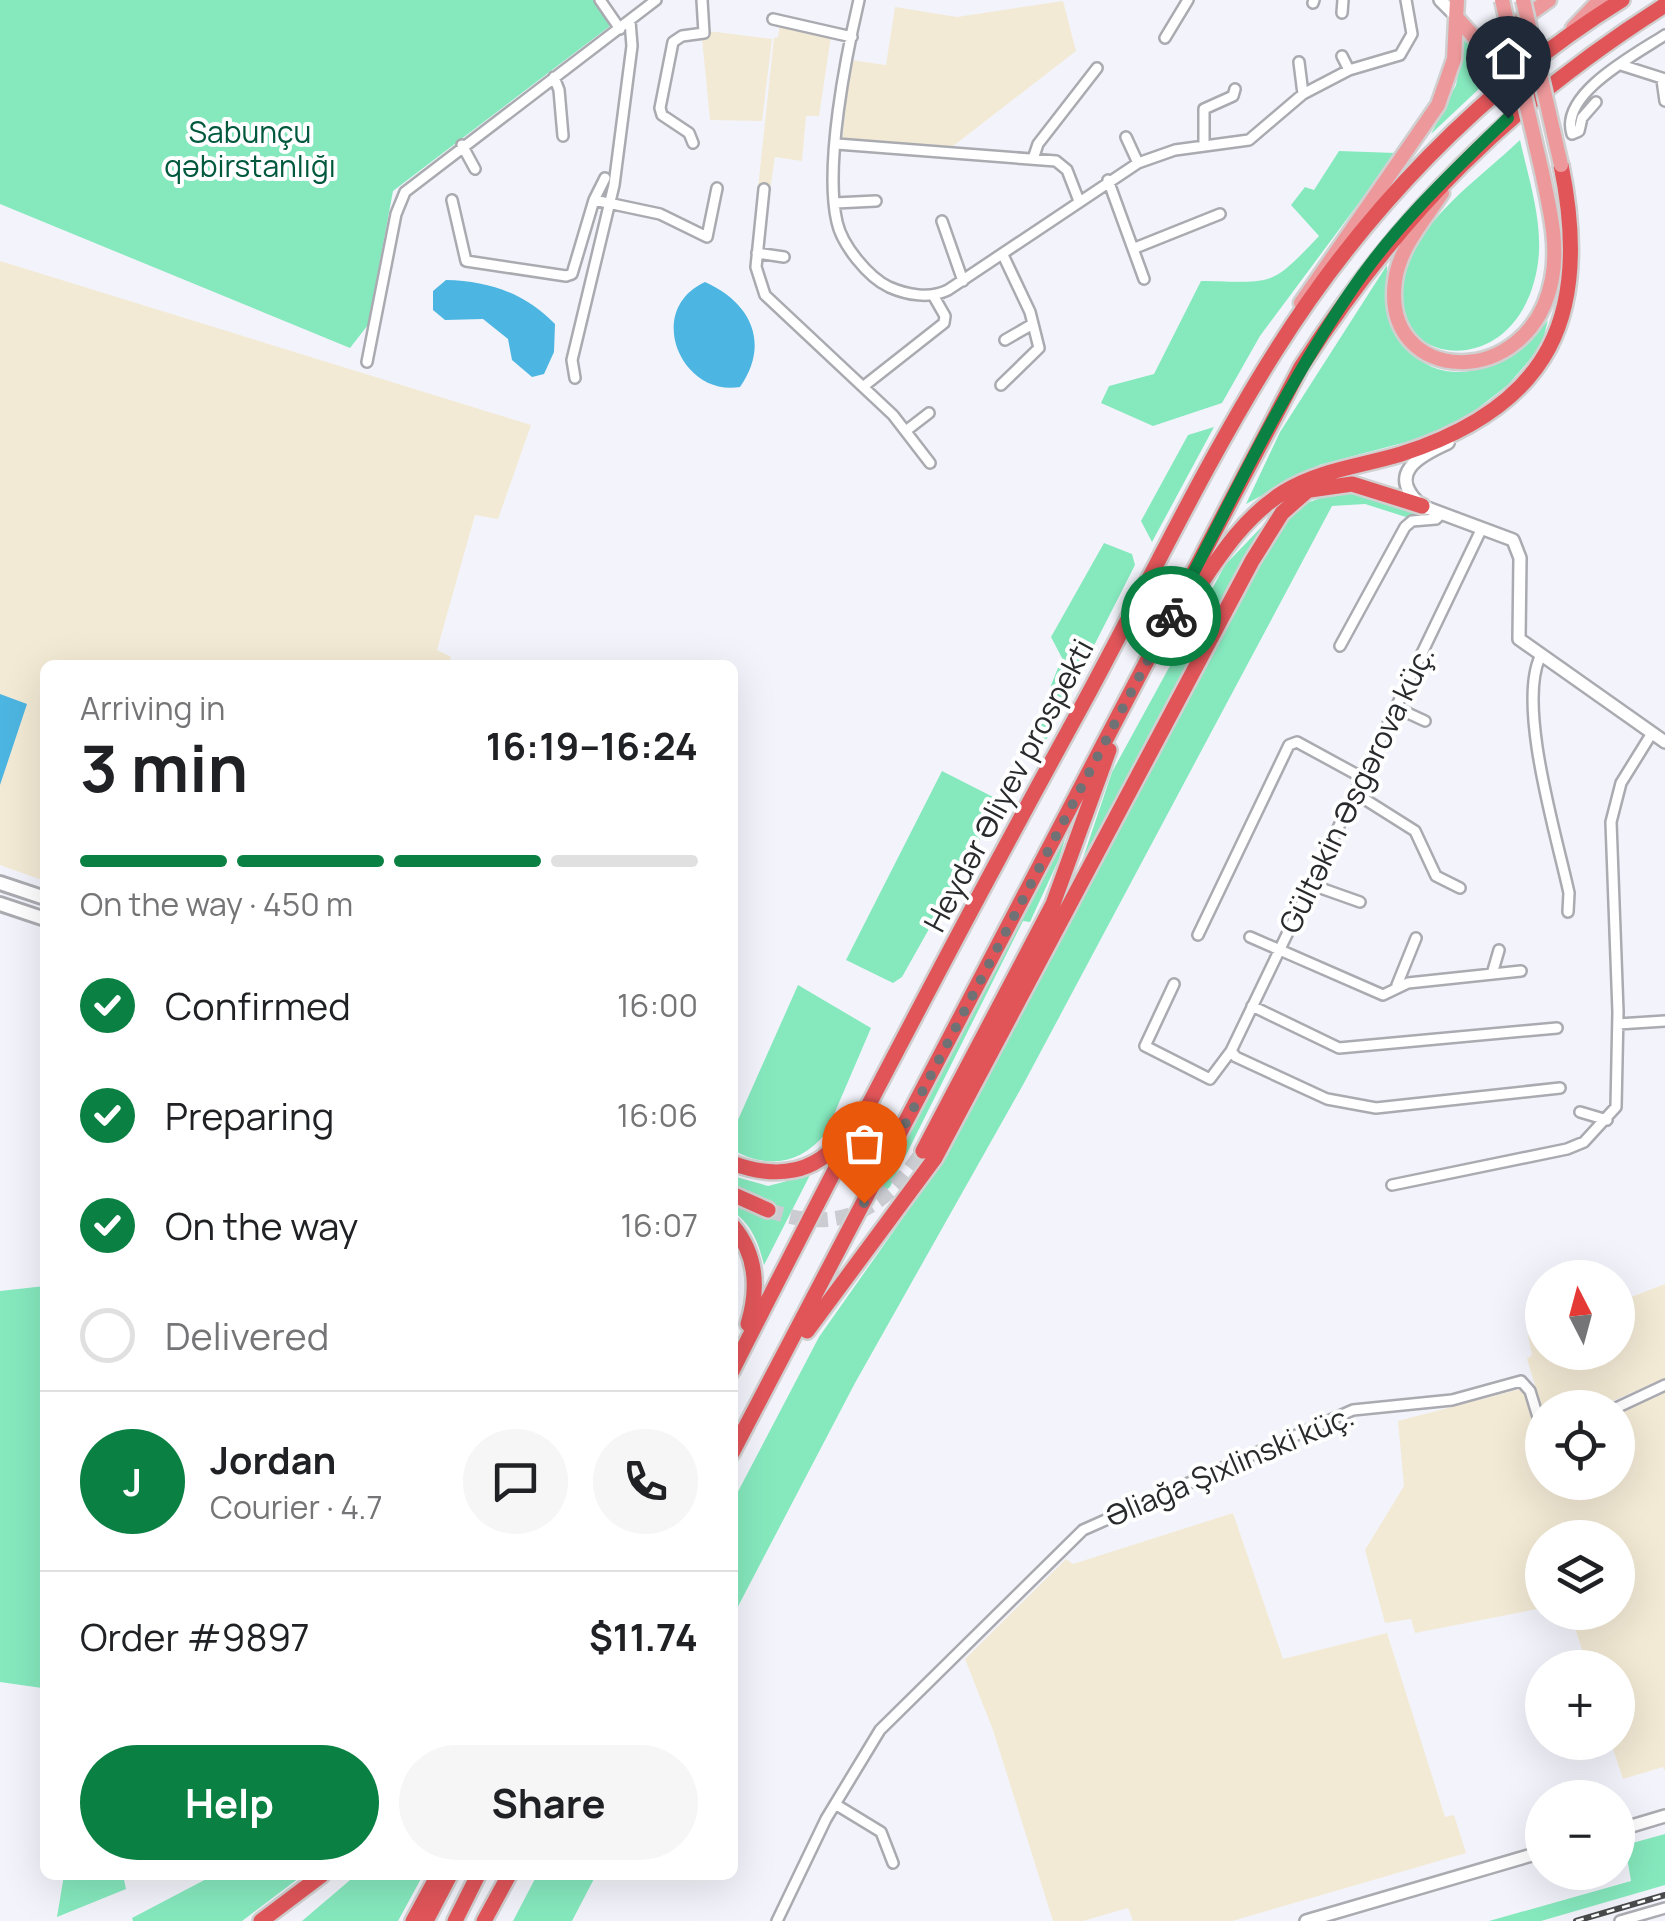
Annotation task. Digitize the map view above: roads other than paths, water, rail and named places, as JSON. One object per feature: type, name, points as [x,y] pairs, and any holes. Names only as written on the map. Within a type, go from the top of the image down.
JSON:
[{"type":"highway","name":"Heydər Əliyev prospekti","points":[[738,1356],[878,1083],[1273,354],[1322,281],[1399,189],[1466,120],[1549,51],[1622,0]]},
{"type":"highway","points":[[738,1443],[1311,352],[1384,247],[1485,140],[1553,82],[1627,29],[1665,9]]},
{"type":"highway","points":[[923,1150],[1053,904],[1144,668],[1227,546],[1257,512],[1286,490],[1439,440],[1483,417],[1518,389],[1553,340],[1570,292],[1574,241],[1561,165]]},
{"type":"highway","points":[[756,1410],[833,1291],[935,1158],[1252,561],[1302,493],[1337,471]]},
{"type":"highway","points":[[1302,493],[1326,485],[1352,484],[1422,506]]},
{"type":"highway","points":[[738,1164],[779,1174],[814,1165],[834,1150],[878,1083]]},
{"type":"highway","points":[[738,1197],[768,1210]]},
{"type":"highway","points":[[738,1233],[747,1245],[754,1272],[752,1309],[738,1350]]},
{"type":"highway","points":[[261,1921],[316,1880]]},
{"type":"highway","points":[[278,1921],[318,1880]]},
{"type":"highway","points":[[413,1921],[435,1880]]},
{"type":"highway","points":[[426,1921],[447,1880]]},
{"type":"highway","points":[[454,1921],[475,1880]]},
{"type":"highway","points":[[484,1921],[506,1880]]},
{"type":"main road","points":[[1273,354],[1316,276],[1438,105],[1452,68],[1457,0]]},
{"type":"main road","points":[[1485,140],[1434,205],[1397,269],[1394,292],[1399,319],[1423,350],[1448,362],[1482,361],[1513,347],[1538,318],[1548,296],[1554,255],[1542,172],[1502,0]]},
{"type":"main road","points":[[1522,0],[1561,165]]},
{"type":"main road","points":[[1457,17],[1474,37],[1489,43],[1549,0]]},
{"type":"main road","points":[[1549,51],[1600,0]]},
{"type":"main road","points":[[0,883],[40,896]]},
{"type":"main road","points":[[0,904],[40,917]]},
{"type":"street","points":[[600,0],[620,29]]},
{"type":"street","points":[[367,362],[400,202],[414,183],[656,0]]},
{"type":"street","points":[[693,143],[689,133],[662,115],[660,108],[673,42],[682,36],[704,33],[702,0]]},
{"type":"street","points":[[859,0],[837,144],[835,203],[840,232],[876,279],[903,292],[933,295],[962,281],[1138,163],[1164,152],[1249,140],[1303,94],[1349,70],[1392,59],[1405,50],[1412,34],[1406,0]]},
{"type":"street","points":[[1165,38],[1188,0]]},
{"type":"street","points":[[1342,13],[1343,0]]},
{"type":"street","points":[[1440,0],[1457,17]]},
{"type":"street","points":[[773,19],[852,36]]},
{"type":"street","points":[[575,378],[572,360],[611,201],[632,46],[630,21]]},
{"type":"street","points":[[1596,102],[1582,118],[1578,132],[1572,134],[1570,113],[1577,101],[1665,36]]},
{"type":"street","points":[[1342,56],[1349,70]]},
{"type":"street","points":[[1299,62],[1303,94]]},
{"type":"street","points":[[1621,65],[1664,80],[1665,101]]},
{"type":"street","points":[[1033,159],[1038,144],[1097,68]]},
{"type":"street","points":[[554,78],[559,90],[563,136]]},
{"type":"street","points":[[1204,146],[1204,109],[1230,98],[1234,89]]},
{"type":"street","points":[[1126,137],[1138,163]]},
{"type":"street","points":[[837,144],[1064,164],[1079,201]]},
{"type":"street","points":[[462,146],[475,169]]},
{"type":"street","points":[[452,200],[466,261],[566,276],[572,274],[594,200],[605,178]]},
{"type":"street","points":[[1108,180],[1144,279]]},
{"type":"street","points":[[594,200],[660,214],[707,237],[717,188]]},
{"type":"street","points":[[764,189],[756,276],[770,302],[864,386],[907,430],[930,463]]},
{"type":"street","points":[[835,203],[876,201]]},
{"type":"street","points":[[1135,248],[1220,214]]},
{"type":"street","points":[[942,221],[962,281]]},
{"type":"street","points":[[757,253],[784,257]]},
{"type":"street","points":[[1000,385],[1039,348],[1003,254]]},
{"type":"street","points":[[864,386],[944,323],[946,316],[933,295]]},
{"type":"street","points":[[1005,340],[1031,325]]},
{"type":"street","points":[[1518,389],[1484,422],[1412,463],[1408,488],[1422,506],[1509,538],[1518,548],[1516,634],[1540,657],[1665,742]]},
{"type":"street","points":[[907,430],[929,413]]},
{"type":"street","points":[[1340,646],[1404,527],[1412,521],[1436,519],[1442,513]]},
{"type":"street","name":"Gültəkin Əsgərova küç.","points":[[1231,1050],[1399,709],[1482,528]]},
{"type":"street","points":[[1540,657],[1534,681],[1537,740],[1570,892],[1568,912]]},
{"type":"street","points":[[1399,709],[1425,721]]},
{"type":"street","points":[[1392,1185],[1567,1149],[1584,1142],[1607,1120],[1618,1095],[1610,822],[1621,783],[1652,732]]},
{"type":"street","points":[[1198,935],[1289,745],[1297,742],[1365,779]]},
{"type":"street","points":[[1358,794],[1416,831],[1436,876],[1460,888]]},
{"type":"street","points":[[1312,885],[1360,902]]},
{"type":"street","points":[[1250,938],[1374,994],[1388,993],[1397,985],[1416,938]]},
{"type":"street","points":[[1492,974],[1500,950]]},
{"type":"street","points":[[1397,985],[1521,971]]},
{"type":"street","points":[[1174,984],[1145,1042],[1148,1049],[1207,1080],[1231,1050],[1236,1058],[1308,1092],[1376,1108],[1560,1088]]},
{"type":"street","points":[[1252,1006],[1340,1048],[1557,1028]]},
{"type":"street","points":[[1618,1024],[1665,1022]]},
{"type":"street","points":[[1580,1112],[1607,1120]]},
{"type":"street","name":"Əliağa Şıxlinski küç.","points":[[777,1921],[835,1804],[886,1722],[1074,1538],[1099,1520],[1370,1406],[1452,1400],[1521,1381],[1529,1390]]},
{"type":"street","points":[[1635,1399],[1665,1385]]},
{"type":"street","points":[[835,1804],[882,1832],[893,1863]]},
{"type":"street","points":[[1635,1825],[1665,1816]]},
{"type":"street","points":[[1306,1921],[1525,1857]]},
{"type":"street","points":[[1624,1920],[1665,1908]]},
{"type":"water","points":[[446,280],[505,291],[531,304],[555,324],[554,352],[544,374],[532,377],[512,360],[508,339],[483,319],[445,320],[433,310],[433,291]]},
{"type":"water","points":[[705,282],[735,301],[751,326],[754,355],[740,387],[719,387],[701,379],[687,366],[678,349],[676,312],[687,295]]},
{"type":"water","points":[[0,694],[27,704],[0,785]]},
{"type":"tunnel","points":[[768,1210],[816,1220],[857,1212],[892,1189],[923,1151]]},
{"type":"railway","points":[[1576,1921],[1665,1895]]},
{"type":"park label","name":"Sabunçu qəbirstanlığı","points":[[250,148]]}]
